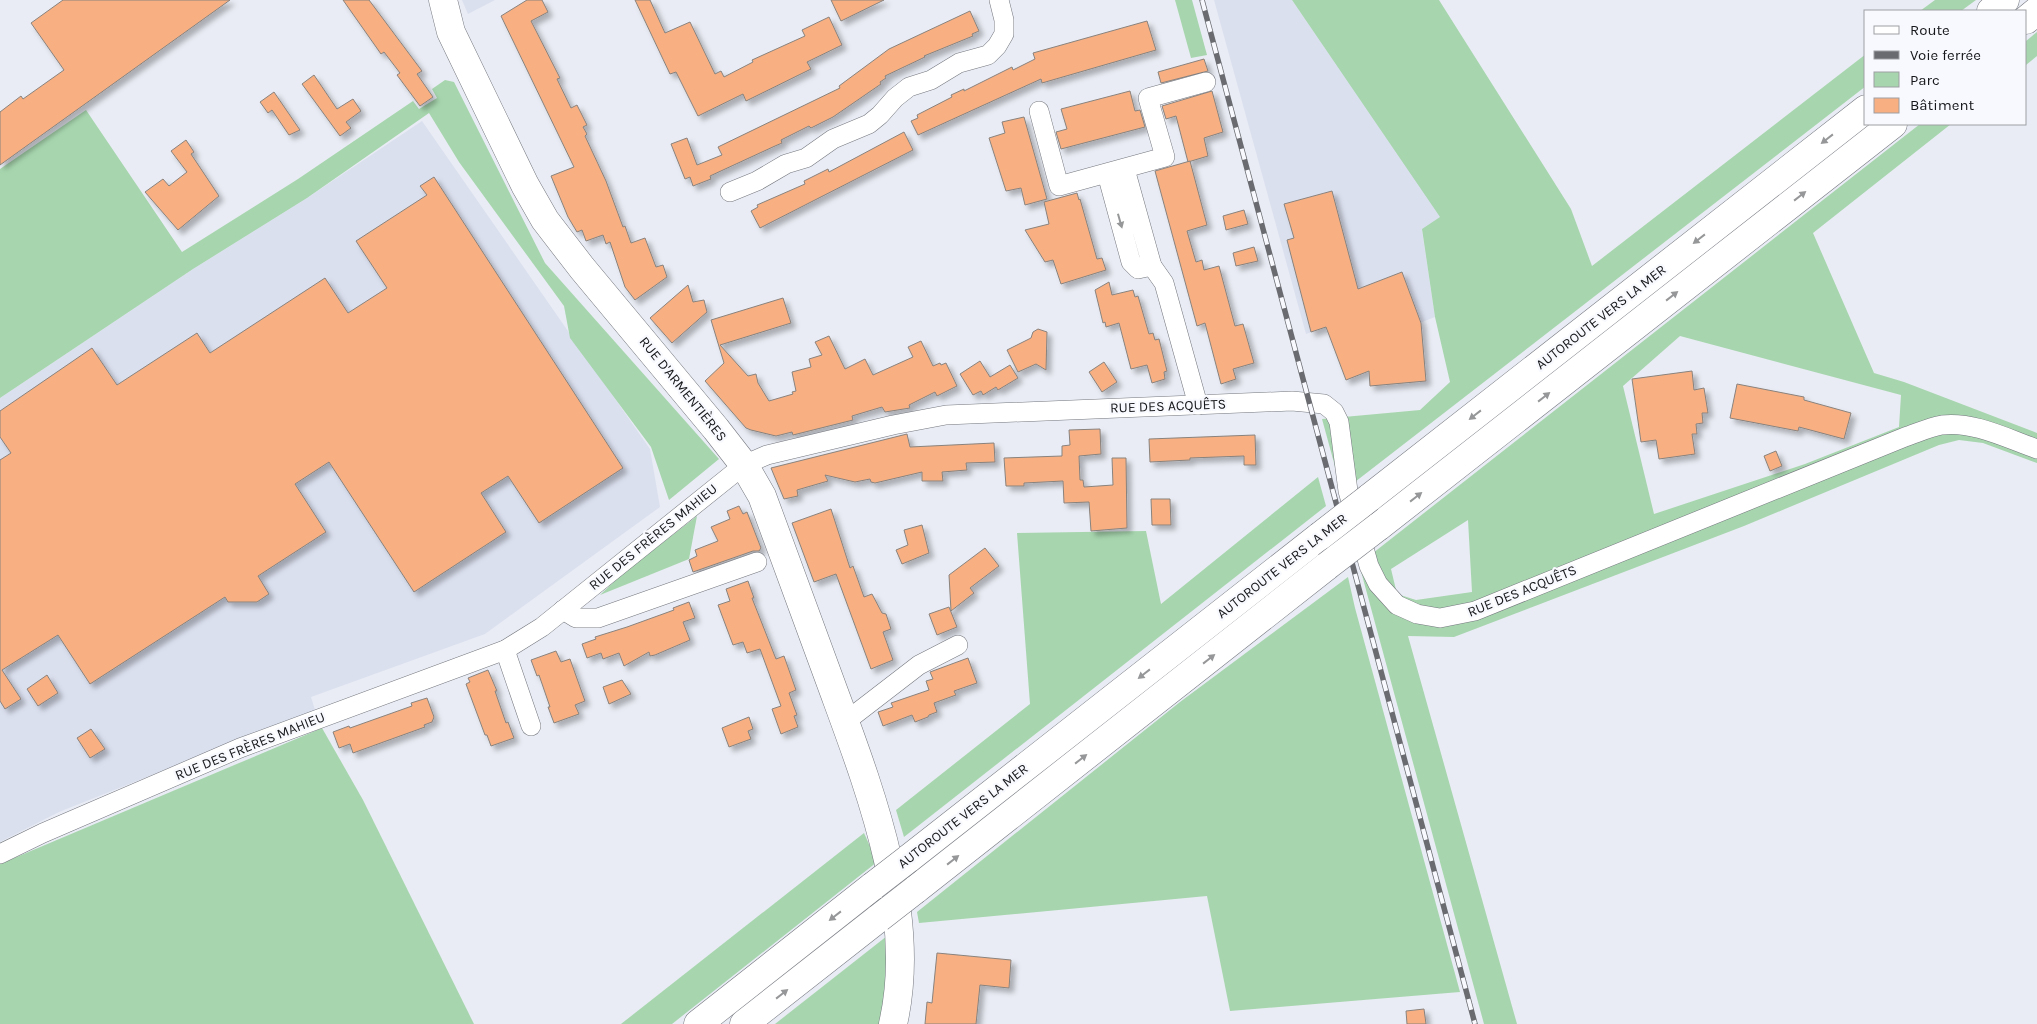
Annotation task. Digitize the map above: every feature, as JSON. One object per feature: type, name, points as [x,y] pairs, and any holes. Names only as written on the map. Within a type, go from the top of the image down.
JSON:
[{"type":"main road","name":"RUE D'ARMENTIÈRES","points":[[431,0],[436,13],[450,32],[525,185],[545,220],[582,268],[716,428],[744,465],[762,496],[863,773],[881,837],[896,912],[900,975],[893,1024]]},
{"type":"main road","name":"RUE D'ARMENTIÈRES","points":[[443,0],[450,32]]},
{"type":"main road","points":[[1992,10],[2005,0]]},
{"type":"main road","points":[[2027,19],[2037,11]]},
{"type":"main road","name":"AUTOROUTE VERS LA MER","points":[[698,1024],[1864,111]]},
{"type":"main road","points":[[744,1024],[1892,125]]},
{"type":"main road","name":"RUE D'ARMENTIÈRES","points":[[863,773],[888,830],[898,861],[905,898],[909,969],[905,1024]]},
{"type":"street","points":[[730,192],[757,181],[786,164],[806,158],[833,139],[869,124],[895,98],[910,87],[932,80],[959,63],[983,58],[997,46],[1005,28],[999,0]]},
{"type":"street","points":[[1039,111],[1059,186],[1165,157],[1148,98],[1206,82]]},
{"type":"street","points":[[1116,171],[1152,266],[1164,283],[1198,405]]},
{"type":"street","name":"RUE DES ACQUÊTS","points":[[744,465],[767,456],[893,425],[946,415],[1198,405],[1309,402],[1324,404],[1332,409],[1339,422],[1348,491],[1374,579],[1387,596],[1402,608],[1417,614],[1440,618],[1475,611],[1905,436],[1930,428],[1942,425],[1966,426],[2037,449]]},
{"type":"street","name":"RUE DES FRÈRES MAHIEU","points":[[0,854],[58,826],[240,748],[505,650],[533,633],[744,465]]},
{"type":"street","points":[[562,610],[576,618],[598,618],[757,562]]},
{"type":"street","points":[[845,722],[919,665],[958,645]]},
{"type":"street","points":[[505,650],[531,726]]},
{"type":"shaded area","points":[[462,0],[495,0],[468,14]]},
{"type":"shaded area","points":[[1214,0],[1292,0],[1441,217],[1422,230],[1435,317],[1379,339],[1326,327],[1306,334]]},
{"type":"shaded area","points":[[422,121],[650,449],[660,507],[485,634],[311,697],[315,710],[59,812],[0,842],[0,398],[193,269],[307,198]]},
{"type":"green space","points":[[1175,0],[1192,0],[1207,55],[1191,58]]},
{"type":"green space","points":[[1292,0],[1439,0],[1571,209],[1592,266],[1864,56],[1864,88],[1342,492],[1322,419],[1420,410],[1450,382],[1435,317],[1422,229],[1440,217]]},
{"type":"green space","points":[[1935,0],[1976,0],[1962,10],[1921,10]]},
{"type":"green space","points":[[2037,32],[2037,56],[2027,64],[2027,40]]},
{"type":"green space","points":[[445,80],[454,82],[545,263],[719,459],[669,500],[651,447],[570,338],[564,306],[459,162],[429,113],[307,198],[193,269],[0,398],[0,169],[86,110],[182,252],[298,179],[413,101],[419,109],[437,98],[432,89]]},
{"type":"green space","points":[[1919,125],[1950,125],[1813,233],[1874,373],[1904,382],[2037,433],[2037,463],[1983,443],[1959,440],[1939,445],[1744,526],[1454,637],[1408,636],[1517,1024],[1484,1024],[1359,564]],"holes":[[[1680,336],[1901,395],[1899,427],[1805,464],[1654,514],[1623,386]],[[1468,520],[1472,592],[1416,600],[1397,594],[1391,569]]]},
{"type":"green space","points":[[1318,477],[1326,506],[904,837],[896,810],[1030,704],[1017,533],[1146,531],[1161,604]]},
{"type":"green space","points":[[697,516],[689,559],[600,595],[621,575]]},
{"type":"green space","points":[[1348,577],[1460,992],[1230,1011],[1207,896],[919,923],[917,912],[1180,702]]},
{"type":"green space","points":[[322,728],[363,800],[474,1024],[0,1024],[0,864]]},
{"type":"green space","points":[[864,833],[877,862],[672,1024],[621,1024]]},
{"type":"green space","points":[[887,936],[889,951],[882,1024],[775,1024]]},
{"type":"building","points":[[63,0],[230,0],[0,165],[0,112],[21,96],[23,99],[64,70],[31,23]]},
{"type":"building","points":[[343,0],[369,0],[422,71],[417,74],[433,97],[420,106],[397,75],[400,73],[384,52],[381,54]]},
{"type":"building","points":[[527,0],[542,0],[548,12],[531,21],[560,78],[557,79],[571,108],[577,105],[587,125],[583,127],[587,134],[585,136],[606,181],[631,243],[645,238],[656,267],[663,265],[667,277],[635,300],[625,287],[610,242],[606,244],[603,235],[586,241],[582,230],[577,232],[568,217],[551,176],[574,167],[501,16]]},
{"type":"building","points":[[635,0],[650,0],[665,33],[690,22],[715,74],[721,71],[724,77],[753,62],[752,60],[805,36],[802,30],[829,17],[842,45],[807,62],[811,69],[746,101],[743,94],[698,116],[676,72],[670,74]]},
{"type":"building","points":[[831,0],[884,0],[841,21]]},
{"type":"building","points":[[970,11],[979,31],[972,34],[973,36],[924,56],[885,76],[886,78],[880,82],[881,84],[833,117],[811,128],[809,126],[781,140],[782,143],[710,176],[711,179],[693,186],[690,177],[685,179],[671,144],[687,138],[697,165],[722,155],[718,147],[840,88],[839,86],[889,49]]},
{"type":"building","points":[[1147,21],[1156,50],[1042,83],[1041,79],[918,135],[911,121],[918,118],[917,115],[952,97],[951,95],[964,89],[964,91],[1012,67],[1013,70],[1035,59],[1033,53]]},
{"type":"building","points":[[1204,59],[1208,71],[1161,83],[1158,72]]},
{"type":"building","points":[[314,75],[337,109],[353,99],[361,111],[346,122],[351,128],[340,136],[302,84]]},
{"type":"building","points":[[1130,91],[1135,111],[1140,110],[1145,127],[1061,149],[1056,132],[1067,129],[1061,109]]},
{"type":"building","points":[[1212,91],[1223,132],[1204,138],[1208,156],[1188,162],[1176,116],[1166,119],[1162,106]]},
{"type":"building","points":[[274,92],[300,130],[289,135],[272,110],[268,113],[260,102]]},
{"type":"building","points":[[1024,117],[1047,199],[1025,205],[1021,188],[1006,191],[989,138],[1005,133],[1002,122]]},
{"type":"building","points":[[904,132],[913,150],[760,228],[751,211],[758,207],[757,205],[805,184],[804,181],[828,169],[829,172]]},
{"type":"building","points":[[186,140],[194,152],[191,154],[219,196],[178,230],[145,192],[163,179],[169,186],[187,172],[171,151]]},
{"type":"building","points":[[1190,161],[1207,225],[1187,231],[1196,262],[1202,260],[1204,270],[1219,266],[1235,326],[1243,324],[1254,363],[1233,369],[1236,379],[1221,384],[1205,323],[1197,326],[1155,171]]},
{"type":"building","points":[[434,177],[623,468],[539,523],[508,476],[481,493],[506,532],[414,592],[329,462],[295,484],[326,532],[258,576],[269,594],[257,602],[228,602],[225,597],[90,684],[58,635],[2,670],[21,699],[5,709],[0,701],[0,460],[11,453],[0,437],[0,411],[92,348],[117,385],[197,333],[210,353],[325,278],[348,313],[387,288],[356,241],[427,195],[420,186]]},
{"type":"building","points":[[1332,191],[1358,289],[1402,272],[1421,323],[1426,381],[1370,386],[1369,371],[1346,380],[1326,327],[1311,332],[1287,240],[1294,238],[1284,204]]},
{"type":"building","points":[[1077,193],[1097,259],[1102,258],[1106,270],[1061,284],[1053,260],[1045,262],[1025,230],[1049,224],[1044,202]]},
{"type":"building","points":[[1244,210],[1248,224],[1226,230],[1223,216]]},
{"type":"building","points":[[1254,247],[1258,261],[1236,266],[1233,253]]},
{"type":"building","points":[[1109,282],[1112,295],[1133,290],[1135,297],[1138,296],[1149,334],[1153,333],[1155,340],[1159,339],[1167,371],[1164,372],[1165,379],[1152,383],[1147,365],[1131,369],[1119,323],[1106,327],[1105,322],[1103,323],[1095,290]]},
{"type":"building","points":[[688,285],[693,302],[704,300],[707,312],[672,343],[650,318]]},
{"type":"building","points":[[783,298],[791,323],[720,345],[748,376],[756,374],[758,383],[769,401],[793,394],[792,392],[796,391],[792,372],[811,367],[809,359],[822,355],[815,342],[829,336],[845,369],[865,359],[873,375],[913,357],[908,347],[921,341],[933,366],[946,363],[957,386],[937,396],[935,392],[909,405],[910,408],[885,412],[882,407],[852,416],[853,420],[793,435],[792,432],[776,436],[746,428],[705,381],[724,363],[711,320]]},
{"type":"building","points":[[1038,329],[1047,332],[1046,370],[1036,364],[1018,372],[1007,350],[1031,338],[1033,332]]},
{"type":"building","points":[[980,361],[990,377],[1010,365],[1018,378],[998,390],[996,387],[983,395],[981,391],[973,395],[960,374]]},
{"type":"building","points":[[1104,362],[1117,382],[1102,392],[1089,372]]},
{"type":"building","points":[[1692,371],[1694,390],[1704,388],[1708,413],[1702,413],[1703,423],[1696,424],[1697,434],[1692,434],[1695,454],[1659,459],[1656,440],[1641,442],[1632,379]]},
{"type":"building","points":[[1737,384],[1804,397],[1804,400],[1851,413],[1844,439],[1799,427],[1798,431],[1730,418]]},
{"type":"building","points":[[1100,429],[1101,454],[1079,456],[1080,480],[1083,480],[1084,487],[1113,485],[1112,458],[1126,458],[1127,528],[1091,531],[1089,502],[1064,503],[1063,481],[1024,483],[1024,486],[1006,486],[1004,458],[1062,456],[1062,446],[1070,445],[1069,430]]},
{"type":"building","points":[[907,434],[910,447],[994,443],[995,462],[966,463],[967,470],[942,472],[943,481],[922,481],[922,472],[875,483],[871,482],[870,479],[855,482],[825,475],[828,481],[797,490],[798,496],[784,499],[771,468]]},
{"type":"building","points":[[1255,435],[1256,465],[1244,465],[1244,456],[1150,462],[1149,439]]},
{"type":"building","points":[[1776,451],[1782,466],[1770,471],[1764,456]]},
{"type":"building","points":[[1151,499],[1170,499],[1171,525],[1152,525]]},
{"type":"building","points":[[739,506],[743,514],[747,512],[761,548],[759,551],[753,551],[693,572],[689,560],[697,556],[695,550],[718,541],[711,527],[730,519],[727,511]]},
{"type":"building","points":[[831,509],[850,568],[853,566],[864,597],[872,594],[882,613],[886,614],[891,629],[883,632],[893,660],[871,669],[836,574],[814,582],[792,523]]},
{"type":"building","points":[[922,525],[929,553],[902,564],[896,550],[908,545],[904,530]]},
{"type":"building","points":[[985,548],[999,566],[970,588],[974,593],[951,611],[949,575]]},
{"type":"building","points":[[748,581],[754,598],[752,598],[776,659],[784,656],[796,690],[789,693],[797,715],[794,716],[798,727],[781,734],[772,709],[781,706],[760,649],[747,653],[743,642],[733,645],[718,605],[730,601],[726,589]]},
{"type":"building","points":[[689,602],[695,618],[683,622],[690,640],[655,655],[650,656],[649,652],[624,666],[619,653],[603,659],[601,653],[587,658],[582,644],[596,639],[595,637],[674,610],[673,608]]},
{"type":"building","points":[[949,607],[957,627],[937,635],[929,614]]},
{"type":"building","points":[[556,651],[561,662],[570,659],[585,701],[575,705],[579,714],[554,723],[539,675],[537,676],[531,660]]},
{"type":"building","points":[[968,658],[977,683],[954,691],[956,695],[934,703],[937,712],[928,717],[915,722],[912,715],[883,726],[878,712],[893,707],[891,703],[929,690],[926,681],[933,679],[930,672]]},
{"type":"building","points":[[488,670],[497,691],[495,691],[506,723],[508,722],[514,738],[491,746],[466,684],[470,682],[468,678]]},
{"type":"building","points":[[47,675],[58,693],[38,706],[27,689]]},
{"type":"building","points":[[622,680],[631,694],[609,704],[603,687]]},
{"type":"building","points":[[427,698],[434,717],[432,722],[424,725],[425,727],[353,753],[350,744],[339,748],[333,732],[349,726],[350,728],[412,706],[411,703]]},
{"type":"building","points":[[749,717],[753,729],[748,731],[751,739],[729,747],[722,728]]},
{"type":"building","points":[[91,729],[105,749],[90,758],[77,738]]},
{"type":"building","points":[[937,953],[1011,960],[1009,988],[980,985],[976,1024],[925,1024],[927,1002],[932,1003]]},
{"type":"building","points":[[1424,1009],[1426,1024],[1407,1024],[1406,1011]]},
{"type":"railway","points":[[1202,0],[1475,1024]]}]
